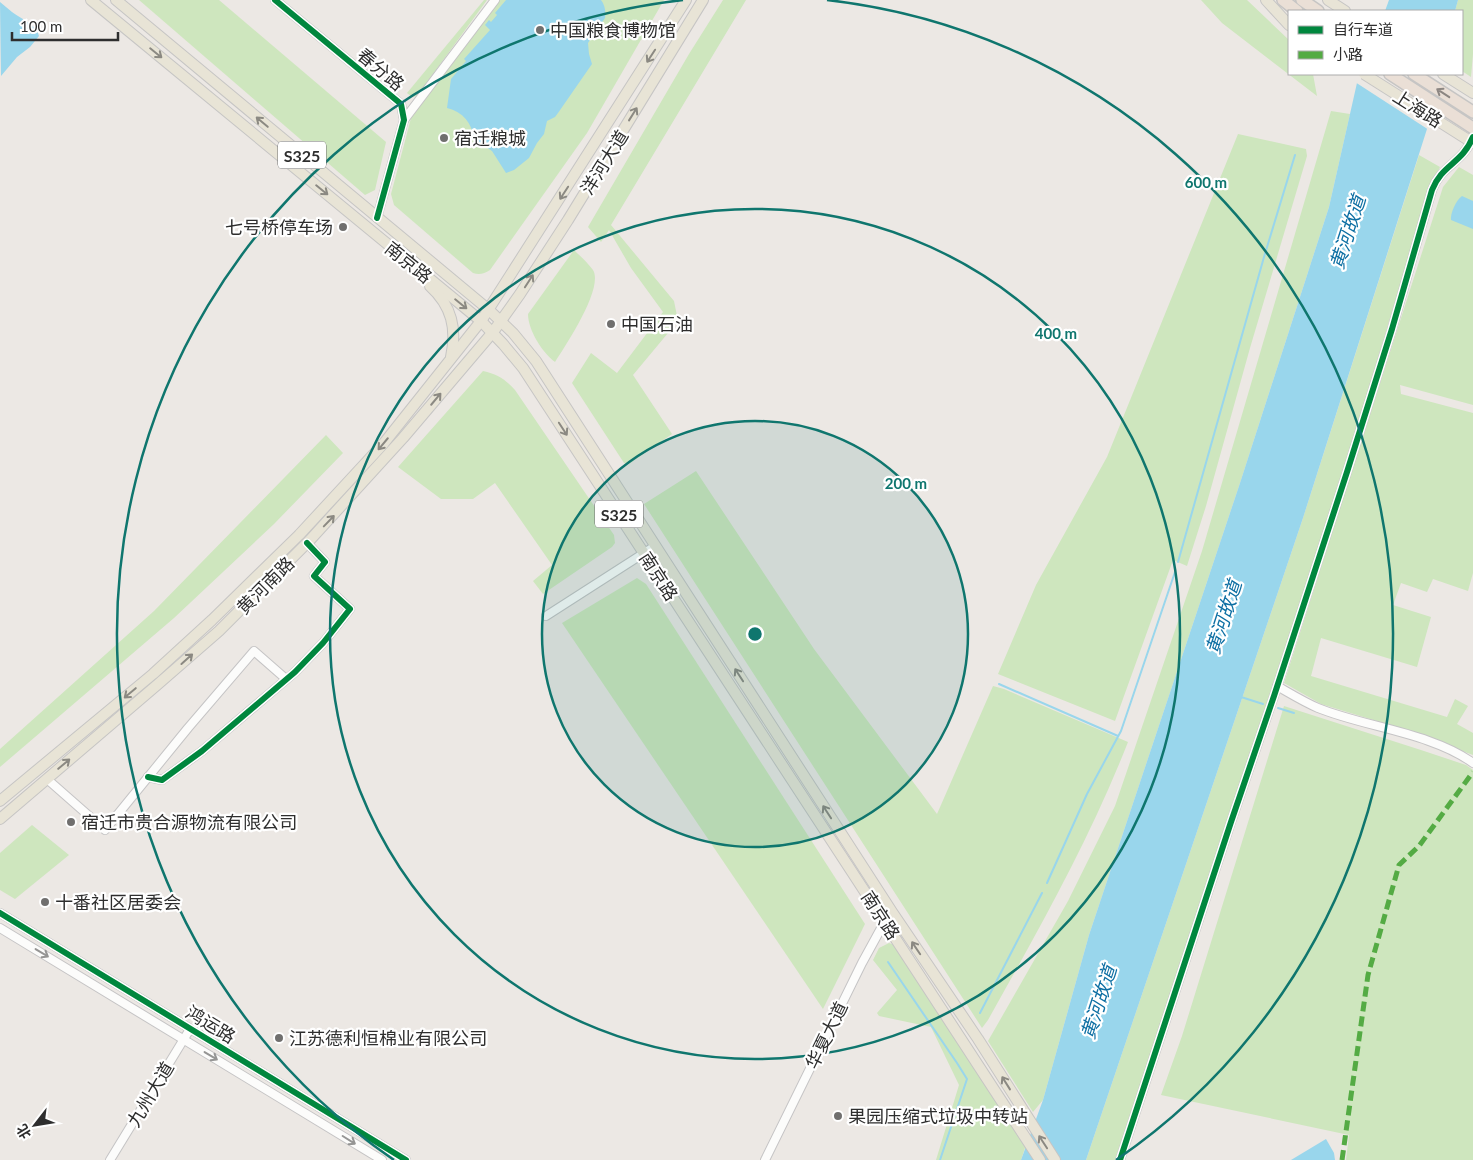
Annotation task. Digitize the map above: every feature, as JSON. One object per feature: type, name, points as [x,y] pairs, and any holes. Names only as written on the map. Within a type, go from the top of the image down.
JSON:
[{"type":"highway","points":[[1283,0],[1296,10]]},
{"type":"highway","points":[[1302,0],[1316,10]]},
{"type":"highway","name":"上海路","points":[[1392,75],[1473,128]]},
{"type":"highway","name":"上海路","points":[[1416,75],[1473,112]]},
{"type":"main road","name":"南京路","points":[[91,0],[481,321],[493,332],[523,368],[1040,1160]]},
{"type":"main road","name":"南京路","points":[[116,0],[489,310],[536,361],[892,912],[978,1040],[1055,1160]]},
{"type":"main road","name":"洋河大道","points":[[489,310],[686,0]]},
{"type":"main road","name":"洋河大道","points":[[501,321],[568,220],[703,0]]},
{"type":"main road","points":[[1266,0],[1288,24]]},
{"type":"main road","points":[[1328,0],[1343,10]]},
{"type":"main road","name":"上海路","points":[[1366,75],[1473,143]]},
{"type":"main road","points":[[1445,75],[1473,93]]},
{"type":"main road","points":[[356,218],[362,228],[437,292],[444,302],[453,327],[454,341],[450,361]]},
{"type":"main road","name":"黄河南路","points":[[0,801],[152,674],[212,620],[299,536],[384,443],[489,310]]},
{"type":"main road","name":"黄河南路","points":[[0,819],[219,631],[307,543],[398,444],[501,321]]},
{"type":"street","name":"春分路","points":[[275,0],[401,104],[404,120],[377,218]]},
{"type":"street","points":[[404,120],[495,0]]},
{"type":"street","points":[[401,104],[420,99]]},
{"type":"street","points":[[1120,1160],[1277,686],[1392,329],[1432,190],[1442,171],[1464,154],[1473,137]]},
{"type":"street","points":[[148,778],[162,780],[202,751],[286,680],[323,643],[350,609],[314,576],[325,562],[307,543]]},
{"type":"street","points":[[546,616],[655,546]]},
{"type":"street","points":[[47,779],[105,830],[254,652],[286,680]]},
{"type":"street","points":[[1277,686],[1318,708],[1432,743],[1473,763]]},
{"type":"street","name":"华夏大道","points":[[765,1160],[862,962],[892,912]]},
{"type":"street","name":"鸿运路","points":[[0,913],[406,1160]]},
{"type":"street","name":"鸿运路","points":[[0,928],[380,1159]]},
{"type":"street","name":"九州大道","points":[[110,1160],[190,1029]]},
{"type":"street","points":[[380,1159],[384,1147]]},
{"type":"green space","points":[[139,0],[219,0],[386,142],[375,190],[365,195]]},
{"type":"green space","points":[[484,0],[487,0],[417,96],[412,97],[407,93]]},
{"type":"green space","points":[[499,0],[664,0],[587,133],[490,270],[477,274],[473,273],[394,205],[391,194],[411,118]]},
{"type":"green space","points":[[723,0],[746,0],[611,225],[674,301],[678,321],[633,375],[672,434],[629,464],[624,463],[572,383],[591,353],[617,373],[663,312],[631,268],[609,230],[601,242],[588,227],[689,54]]},
{"type":"green space","points":[[1201,0],[1247,0],[1288,39],[1288,74],[1222,23]]},
{"type":"green space","points":[[1458,0],[1473,0],[1471,77],[1463,72],[1463,10],[1455,10]]},
{"type":"green space","points":[[1290,75],[1313,75],[1317,96]]},
{"type":"green space","points":[[1331,111],[1350,114],[1329,207],[1240,483],[1089,935],[1043,1100],[1033,1112],[988,1041],[1068,901],[1115,806],[1202,551]]},
{"type":"green space","points":[[1238,134],[1306,149],[1307,156],[1187,566],[1173,560],[1115,721],[998,674],[1036,585],[1107,457]]},
{"type":"green space","points":[[1419,155],[1440,167],[1429,190],[1342,476],[1115,1160],[1086,1160],[1303,518]]},
{"type":"green space","points":[[1459,167],[1473,175],[1473,405],[1400,385],[1401,394],[1473,413],[1473,573],[1468,591],[1433,579],[1427,592],[1401,583],[1393,605],[1431,617],[1417,667],[1321,638],[1311,676],[1447,717],[1455,699],[1468,706],[1457,724],[1473,733],[1473,755],[1406,730],[1321,704],[1284,683],[1443,187]]},
{"type":"green space","points":[[574,250],[593,270],[595,278],[593,290],[589,303],[555,362],[545,353],[537,340],[530,327],[528,314]]},
{"type":"green space","points":[[483,371],[501,378],[515,390],[614,535],[615,543],[612,547],[543,594],[533,581],[552,565],[495,483],[473,499],[441,499],[398,467]]},
{"type":"green space","points":[[326,435],[343,453],[274,524],[174,618],[0,767],[0,749],[154,611]]},
{"type":"green space","points":[[696,471],[814,649],[937,814],[993,686],[1128,742],[1097,814],[1063,883],[982,1028],[644,504]]},
{"type":"green space","points":[[637,578],[646,584],[865,924],[823,1009],[562,623]]},
{"type":"green space","points":[[1284,706],[1466,765],[1473,770],[1473,1160],[1346,1160],[1349,1135],[1161,1095],[1182,1036]]},
{"type":"green space","points":[[32,825],[69,855],[15,899],[0,890],[0,853]]},
{"type":"green space","points":[[889,943],[895,945],[1026,1145],[1021,1160],[936,1160],[959,1085],[931,1027],[879,1016],[877,1013],[897,990],[873,960],[879,948]]},
{"type":"water","points":[[506,0],[601,0],[604,6],[605,18],[588,43],[592,64],[555,117],[547,121],[544,134],[529,158],[514,170],[506,173],[492,151],[474,139],[466,119],[458,112],[447,108],[451,79],[466,61],[464,59],[490,30],[485,25],[489,20],[491,22],[497,15],[495,13]]},
{"type":"water","points":[[1389,0],[1458,0],[1455,10],[1385,10]]},
{"type":"water","points":[[0,2],[32,25],[39,36],[1,76]]},
{"type":"water","name":"黄河故道","points":[[1359,75],[1434,107],[1303,518],[1086,1160],[1021,1160],[1043,1100],[1089,935],[1240,483],[1329,207]]},
{"type":"water","points":[[1462,196],[1473,201],[1473,229],[1451,220],[1454,207]]},
{"type":"water","points":[[1326,1139],[1334,1153],[1335,1160],[1291,1160]]},
{"type":"pier","points":[[1357,75],[1444,75],[1429,130],[1355,82]]},
{"type":"waterway","points":[[1178,562],[1264,257],[1295,155]]},
{"type":"waterway","points":[[1047,883],[1087,794],[1121,731],[1175,572]]},
{"type":"waterway","points":[[999,684],[1118,736]]},
{"type":"waterway","points":[[1241,697],[1263,704]]},
{"type":"waterway","points":[[1278,708],[1294,713]]},
{"type":"waterway","points":[[980,1013],[1042,893]]},
{"type":"waterway","points":[[888,962],[967,1079],[940,1160]]},
{"type":"marked path","points":[[1342,1160],[1368,975],[1399,865],[1419,846],[1473,772]]},
{"type":"cycle path","points":[[275,0],[401,104],[404,120],[377,218]]},
{"type":"cycle path","points":[[1120,1160],[1347,472],[1392,329],[1432,190],[1436,181],[1463,153],[1473,137]]},
{"type":"cycle path","points":[[148,777],[162,780],[202,751],[295,672],[323,643],[350,609],[314,576],[325,562],[307,543]]},
{"type":"cycle path","points":[[0,913],[406,1160]]},
{"type":"place","name":"中国粮食博物馆","points":[[540,30]]},
{"type":"place","name":"宿迁粮城","points":[[444,138]]},
{"type":"place","name":"七号桥停车场","points":[[343,227]]},
{"type":"place","name":"中国石油","points":[[611,324]]},
{"type":"place","name":"宿迁市贵合源物流有限公司","points":[[71,822]]},
{"type":"place","name":"十番社区居委会","points":[[45,902]]},
{"type":"place","name":"江苏德利恒棉业有限公司","points":[[279,1038]]},
{"type":"place","name":"果园压缩式垃圾中转站","points":[[838,1116]]}]
